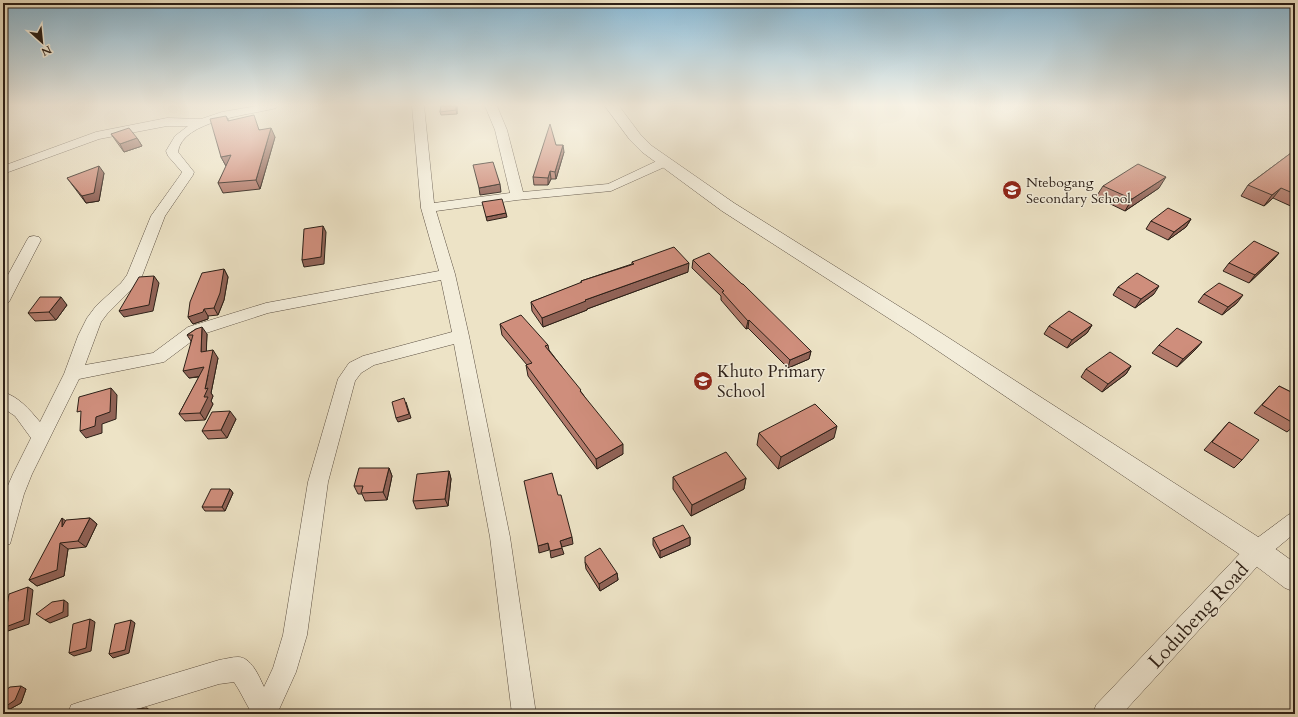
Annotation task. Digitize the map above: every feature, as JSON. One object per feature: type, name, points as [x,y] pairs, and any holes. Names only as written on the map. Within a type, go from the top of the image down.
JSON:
[{"type":"street","points":[[3,170],[87,139]]},
{"type":"street","points":[[3,537],[4,526],[16,487],[40,436],[73,374],[96,316],[109,301],[125,288],[133,278],[154,224],[163,206],[187,176],[188,172],[172,153],[172,149],[179,139]]},
{"type":"street","points":[[421,139],[428,208],[447,274],[461,336],[500,537],[524,714]]},
{"type":"street","points":[[502,139],[516,196]]},
{"type":"street","points":[[638,139],[665,162],[728,207],[917,326],[1257,551],[1295,578]]},
{"type":"street","points":[[428,208],[516,196],[611,187],[665,162]]},
{"type":"street","points":[[3,298],[34,240]]},
{"type":"street","points":[[73,374],[158,358],[194,331],[266,308],[447,274]]},
{"type":"street","points":[[264,714],[284,672],[295,634],[318,482],[347,379],[355,368],[369,360],[461,336]]},
{"type":"street","points":[[3,399],[21,411],[40,436]]},
{"type":"street","name":"Lodubeng Road","points":[[1105,714],[1257,551],[1295,521]]},
{"type":"street","points":[[80,714],[219,672],[239,669],[248,681],[264,714]]},
{"type":"building","points":[[116,139],[133,139],[120,144]]},
{"type":"building","points":[[216,139],[268,139],[256,180],[218,183],[231,155],[221,157]]},
{"type":"building","points":[[545,139],[554,139],[556,145],[563,145],[555,172],[550,171],[548,178],[533,177]]},
{"type":"building","points":[[1295,150],[1295,194],[1281,188],[1272,195],[1248,185]]},
{"type":"building","points":[[493,162],[500,184],[479,188],[473,165]]},
{"type":"building","points":[[1138,164],[1166,177],[1132,199],[1103,186]]},
{"type":"building","points":[[99,166],[94,193],[82,196],[67,178]]},
{"type":"building","points":[[502,199],[506,213],[486,217],[482,202]]},
{"type":"building","points":[[1168,208],[1191,219],[1174,232],[1151,221]]},
{"type":"building","points":[[323,226],[321,257],[302,260],[304,229]]},
{"type":"building","points":[[1254,241],[1279,253],[1255,275],[1229,263]]},
{"type":"building","points":[[674,247],[689,263],[585,300],[586,301],[542,318],[531,302],[582,282],[581,281],[634,264],[632,262]]},
{"type":"building","points":[[709,253],[743,284],[811,351],[790,360],[749,320],[748,321],[722,292],[724,291],[693,260]]},
{"type":"building","points":[[224,269],[220,293],[214,308],[204,309],[203,312],[188,317],[190,302],[202,273]]},
{"type":"building","points":[[1137,273],[1159,286],[1141,299],[1118,287]]},
{"type":"building","points":[[154,276],[149,305],[119,311],[139,277]]},
{"type":"building","points":[[1219,283],[1243,295],[1228,307],[1204,294]]},
{"type":"building","points":[[40,297],[61,297],[49,312],[28,313]]},
{"type":"building","points":[[1069,311],[1092,325],[1072,340],[1049,326]]},
{"type":"building","points":[[521,315],[548,345],[545,346],[623,444],[596,459],[526,365],[532,363],[500,324]]},
{"type":"building","points":[[202,327],[201,352],[213,350],[205,389],[208,388],[204,397],[208,397],[200,413],[179,414],[204,367],[183,371],[193,335],[187,335]]},
{"type":"building","points":[[1177,328],[1202,342],[1183,359],[1159,345]]},
{"type":"building","points":[[1110,352],[1131,366],[1108,384],[1086,369]]},
{"type":"building","points":[[1279,386],[1295,394],[1295,424],[1262,405]]},
{"type":"building","points":[[111,388],[110,412],[96,417],[95,426],[80,431],[81,411],[77,412],[79,397]]},
{"type":"building","points":[[404,398],[409,414],[396,418],[392,402]]},
{"type":"building","points":[[815,404],[837,426],[781,457],[759,433]]},
{"type":"building","points":[[230,411],[221,430],[202,431],[212,412]]},
{"type":"building","points":[[1229,422],[1259,440],[1242,460],[1212,442]]},
{"type":"building","points":[[726,452],[746,478],[692,505],[673,477]]},
{"type":"building","points":[[359,468],[389,468],[383,492],[361,493],[363,486],[354,486]]},
{"type":"building","points":[[449,471],[445,499],[413,501],[417,474]]},
{"type":"building","points":[[552,473],[558,495],[561,495],[572,537],[560,541],[562,548],[550,551],[548,543],[538,546],[524,481]]},
{"type":"building","points":[[211,489],[230,489],[222,507],[202,507]]},
{"type":"building","points":[[62,518],[62,527],[66,520],[90,518],[78,541],[60,543],[57,570],[29,580]]},
{"type":"building","points":[[683,525],[690,537],[660,551],[653,538]]},
{"type":"building","points":[[600,548],[617,573],[599,584],[585,562],[585,557]]},
{"type":"building","points":[[28,587],[24,620],[3,628],[9,594]]},
{"type":"building","points":[[64,600],[63,612],[45,620],[36,614],[52,602]]},
{"type":"building","points":[[90,619],[86,648],[69,653],[73,624]]},
{"type":"building","points":[[131,620],[125,650],[109,654],[115,624]]},
{"type":"building","points":[[21,686],[15,700],[3,707],[3,692],[10,687]]},
{"type":"building","points":[[147,708],[148,714],[130,714],[137,709]]},
{"type":"place","name":"Ntebogang Secondary School","points":[[1012,190]]},
{"type":"place","name":"Khuto Primary School","points":[[703,381]]}]
